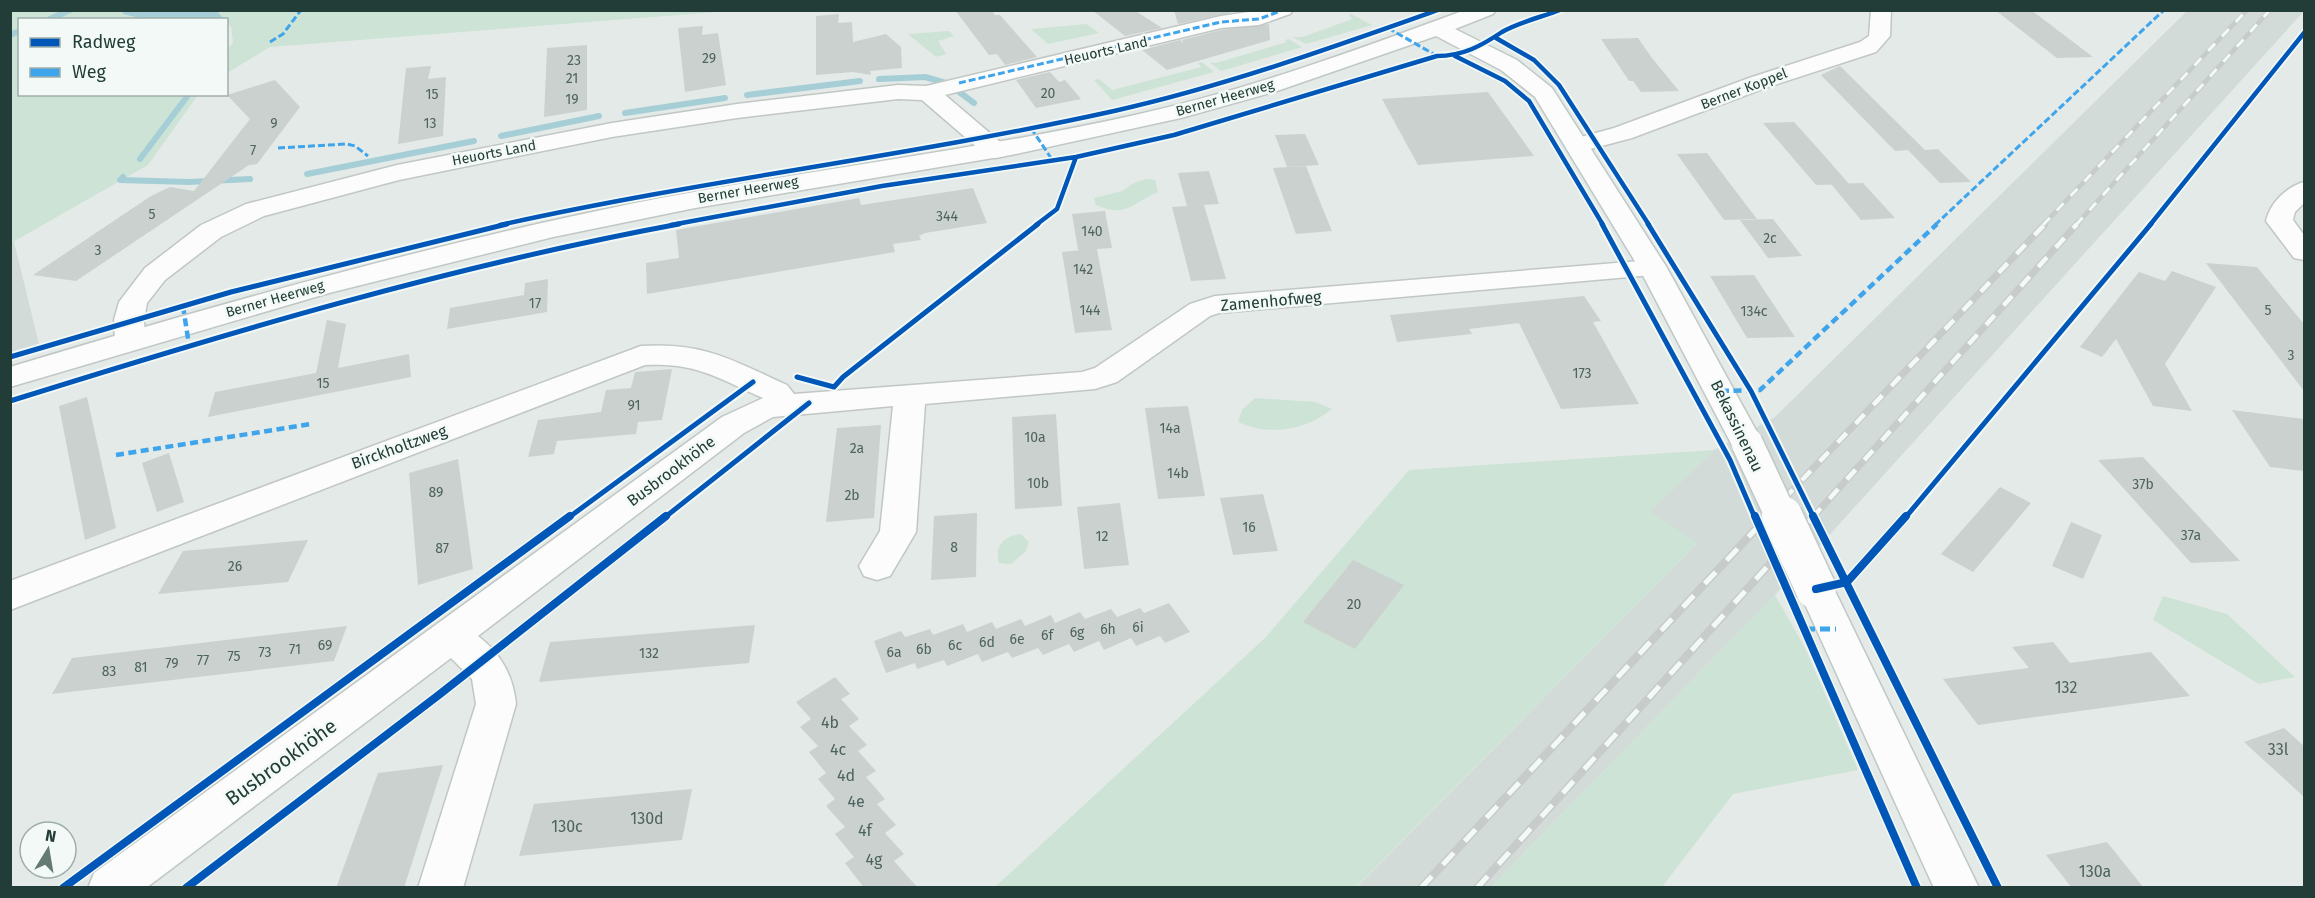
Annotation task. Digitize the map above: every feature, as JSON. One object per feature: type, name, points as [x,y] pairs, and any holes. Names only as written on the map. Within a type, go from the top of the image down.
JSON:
[{"type":"street","name":"Heuorts Land","points":[[130,340],[129,320],[133,302],[155,274],[211,231],[255,210],[397,173],[612,130],[737,111],[889,92],[928,93],[959,83],[1066,60],[1221,22],[1259,19],[1283,10]]},
{"type":"street","name":"Berner Heerweg","points":[[10,377],[130,340],[423,260],[629,213],[784,183],[996,151],[1140,121],[1320,71],[1486,10]]},
{"type":"street","name":"Berner Koppel","points":[[1579,145],[1623,133],[1757,82],[1868,47],[1878,42],[1881,36],[1881,10]]},
{"type":"street","name":"Bekassinenau","points":[[1437,28],[1495,57],[1536,84],[1579,145],[1653,268],[1747,444],[1957,888]]},
{"type":"street","points":[[928,93],[996,151]]},
{"type":"street","points":[[2304,190],[2282,209],[2279,221],[2304,252]]},
{"type":"street","name":"Zamenhofweg","points":[[783,405],[1084,382],[1106,375],[1200,310],[1215,305],[1653,268]]},
{"type":"street","name":"Birckholtzweg","points":[[10,596],[641,356],[670,354],[700,358],[768,387],[779,395],[783,405]]},
{"type":"street","points":[[877,566],[898,532],[910,396]]},
{"type":"street","name":"Busbrookhöhe","points":[[110,888],[733,425],[757,411],[783,405]]},
{"type":"street","points":[[440,888],[496,704],[495,683],[481,661],[451,636]]},
{"type":"shaded area","points":[[2187,11],[2304,11],[1775,595],[1491,887],[1356,888],[1697,543],[1649,512],[1714,450],[1775,417]]},
{"type":"shaded area","points":[[14,242],[39,344],[11,352],[10,243]]},
{"type":"green space","points":[[11,11],[122,11],[123,14],[139,18],[18,18],[18,96],[197,96],[148,165],[11,243]]},
{"type":"green space","points":[[217,11],[730,11],[270,47],[228,72],[228,49],[233,42],[228,18],[223,18]]},
{"type":"green space","points":[[1349,15],[1372,25],[1306,44],[1292,37],[1303,37],[1352,19]]},
{"type":"green space","points":[[1087,24],[1099,33],[1048,44],[1031,29]]},
{"type":"green space","points":[[949,31],[954,36],[938,41],[946,54],[936,57],[908,34]]},
{"type":"green space","points":[[1289,39],[1302,47],[1221,71],[1209,62],[1216,63],[1287,42],[1285,40]]},
{"type":"green space","points":[[1202,62],[1214,72],[1112,100],[1094,80],[1099,79],[1112,90],[1201,67],[1198,63]]},
{"type":"green space","points":[[1146,179],[1155,180],[1158,192],[1122,210],[1106,209],[1096,205],[1094,198],[1122,191]]},
{"type":"green space","points":[[1255,398],[1315,402],[1332,409],[1299,426],[1274,430],[1262,429],[1238,422],[1242,410]]},
{"type":"green space","points":[[1714,450],[1650,511],[1697,543],[1356,887],[994,888],[1266,637],[1409,470]]},
{"type":"green space","points":[[1021,534],[1029,542],[1026,551],[1011,564],[999,563],[998,551],[1002,542]]},
{"type":"green space","points":[[1775,595],[1805,648],[1858,770],[1733,794],[1662,887],[1491,887]]},
{"type":"green space","points":[[2163,596],[2227,614],[2295,677],[2259,684],[2153,620]]},
{"type":"water","points":[[122,11],[217,11],[223,18],[139,18],[123,14]]},
{"type":"building","points":[[955,10],[991,10],[995,15],[1000,15],[1037,57],[1005,65],[997,54],[989,55]]},
{"type":"building","points":[[1092,10],[1134,10],[1162,28],[1125,36]]},
{"type":"building","points":[[1174,10],[1243,10],[1178,24]]},
{"type":"building","points":[[1995,10],[2031,10],[2093,57],[2057,58]]},
{"type":"building","points":[[839,14],[838,23],[852,22],[853,42],[886,34],[901,47],[902,68],[870,71],[871,75],[853,72],[816,75],[816,16]]},
{"type":"building","points":[[1269,24],[1270,40],[1167,70],[1142,50],[1180,40],[1183,43],[1182,40],[1221,30]]},
{"type":"building","points":[[703,26],[702,35],[718,33],[726,85],[685,92],[678,28]]},
{"type":"building","points":[[1638,38],[1679,91],[1641,92],[1633,81],[1629,81],[1601,39]]},
{"type":"building","points":[[587,45],[587,110],[544,117],[547,48]]},
{"type":"building","points":[[431,66],[428,79],[446,77],[443,136],[398,144],[406,68]]},
{"type":"building","points":[[1840,66],[1925,150],[1938,149],[1971,182],[1940,183],[1908,150],[1895,151],[1821,75]]},
{"type":"building","points":[[1050,72],[1059,82],[1065,80],[1081,99],[1036,108],[1016,80]]},
{"type":"building","points":[[275,80],[300,107],[257,164],[249,165],[76,281],[33,275],[151,196],[170,187],[194,191],[250,119],[228,95]]},
{"type":"building","points":[[1488,92],[1534,156],[1418,165],[1382,99]]},
{"type":"building","points":[[1794,122],[1849,184],[1816,185],[1763,123]]},
{"type":"building","points":[[1305,134],[1319,165],[1287,167],[1275,135]]},
{"type":"building","points":[[1707,153],[1757,219],[1724,220],[1677,154]]},
{"type":"building","points":[[1306,166],[1332,231],[1296,234],[1273,168]]},
{"type":"building","points":[[1209,171],[1219,204],[1187,206],[1178,173]]},
{"type":"building","points":[[1863,183],[1895,218],[1861,220],[1831,184]]},
{"type":"building","points":[[973,188],[987,223],[925,233],[919,236],[921,240],[893,244],[895,252],[647,294],[646,263],[679,258],[676,230],[859,198],[861,205]]},
{"type":"building","points":[[1204,205],[1226,279],[1191,281],[1172,207]]},
{"type":"building","points":[[1105,211],[1112,248],[1097,249],[1112,330],[1075,333],[1062,252],[1082,250],[1078,250],[1072,214]]},
{"type":"building","points":[[1773,219],[1802,256],[1768,258],[1740,220]]},
{"type":"building","points":[[2206,263],[2257,267],[2304,324],[2304,391]]},
{"type":"building","points":[[2172,271],[2216,287],[2165,364],[2192,411],[2153,406],[2116,339],[2102,357],[2080,347],[2139,272],[2165,281]]},
{"type":"building","points":[[1754,275],[1795,337],[1747,338],[1710,276]]},
{"type":"building","points":[[548,279],[547,312],[447,329],[450,308],[524,295],[525,283]]},
{"type":"building","points":[[1584,296],[1601,321],[1593,322],[1639,404],[1561,409],[1519,323],[1469,329],[1472,334],[1397,342],[1390,315]]},
{"type":"building","points":[[327,320],[346,324],[338,368],[409,354],[411,377],[208,417],[215,392],[316,373]]},
{"type":"building","points":[[672,369],[662,420],[638,422],[636,434],[557,441],[554,454],[528,457],[538,420],[601,412],[606,390],[631,388],[635,372]]},
{"type":"building","points":[[87,397],[116,528],[85,540],[59,406]]},
{"type":"building","points":[[1188,406],[1205,496],[1158,499],[1145,408]]},
{"type":"building","points":[[2232,410],[2304,419],[2304,471],[2270,467]]},
{"type":"building","points":[[1056,414],[1062,506],[1015,509],[1012,417]]},
{"type":"building","points":[[881,425],[874,518],[826,522],[837,428]]},
{"type":"building","points":[[169,453],[184,502],[157,512],[142,463]]},
{"type":"building","points":[[2143,457],[2240,561],[2191,563],[2098,460]]},
{"type":"building","points":[[458,459],[473,569],[418,585],[409,473]]},
{"type":"building","points":[[2000,487],[2031,503],[1973,572],[1941,554]]},
{"type":"building","points":[[1263,494],[1278,551],[1233,555],[1220,498]]},
{"type":"building","points":[[1120,503],[1129,565],[1084,569],[1077,507]]},
{"type":"building","points":[[977,513],[976,577],[931,580],[934,516]]},
{"type":"building","points":[[2071,522],[2102,535],[2083,579],[2052,566]]},
{"type":"building","points":[[308,540],[288,582],[158,594],[183,551]]},
{"type":"building","points":[[1353,560],[1404,585],[1355,649],[1303,622]]},
{"type":"building","points":[[1169,603],[1190,632],[1165,643],[1160,636],[1136,646],[1131,638],[1104,650],[1099,641],[1074,652],[1069,644],[1043,655],[1038,648],[1012,658],[1008,652],[982,662],[978,654],[947,666],[944,660],[917,669],[915,663],[886,673],[874,641],[901,631],[905,637],[930,629],[933,635],[963,624],[967,632],[992,622],[996,629],[1021,619],[1025,626],[1051,615],[1055,623],[1080,612],[1085,619],[1111,609],[1117,617],[1140,608],[1144,613]]},
{"type":"building","points":[[755,625],[749,663],[539,682],[550,642]]},
{"type":"building","points":[[347,626],[334,661],[52,694],[72,658]]},
{"type":"building","points":[[2053,642],[2070,663],[2151,652],[2190,696],[1978,725],[1943,679],[2029,668],[2012,647]]},
{"type":"building","points":[[835,677],[850,694],[841,699],[859,719],[849,726],[867,745],[858,751],[876,771],[866,777],[885,799],[877,804],[896,825],[885,833],[904,854],[894,861],[918,888],[864,888],[845,863],[854,857],[835,834],[845,827],[826,806],[835,799],[818,779],[826,773],[809,752],[818,746],[800,727],[811,719],[796,702]]},
{"type":"building","points":[[2284,728],[2304,746],[2304,797],[2244,742]]},
{"type":"building","points":[[443,765],[404,888],[336,888],[378,773]]},
{"type":"building","points":[[692,789],[682,840],[519,856],[534,804]]},
{"type":"building","points":[[2107,842],[2144,888],[2072,888],[2046,855]]},
{"type":"waterway","points":[[52,18],[70,10]]},
{"type":"waterway","points":[[10,35],[18,32]]},
{"type":"waterway","points":[[879,79],[925,77],[946,83]]},
{"type":"waterway","points":[[747,95],[860,81]]},
{"type":"waterway","points":[[958,91],[974,103]]},
{"type":"waterway","points":[[140,159],[187,96]]},
{"type":"waterway","points":[[625,113],[725,98]]},
{"type":"waterway","points":[[501,136],[599,116]]},
{"type":"waterway","points":[[307,174],[474,141]]},
{"type":"waterway","points":[[123,177],[120,180],[189,182],[250,179]]},
{"type":"railway","points":[[2043,225],[2247,10]]},
{"type":"railway","points":[[2076,225],[2270,10]]},
{"type":"railway","points":[[1766,518],[2045,224]]},
{"type":"railway","points":[[1812,518],[2077,224]]},
{"type":"railway","points":[[1421,888],[1768,516]]},
{"type":"railway","points":[[1477,888],[1813,516]]},
{"type":"marked path","points":[[270,42],[283,34],[301,10]]},
{"type":"marked path","points":[[959,83],[1221,22],[1259,19],[1283,10]]},
{"type":"marked path","points":[[1721,391],[1760,390],[2164,10]]},
{"type":"marked path","points":[[1388,28],[1437,56]]},
{"type":"marked path","points":[[1031,128],[1053,161]]},
{"type":"marked path","points":[[278,148],[347,144],[355,146],[368,156]]},
{"type":"marked path","points":[[183,306],[189,345]]},
{"type":"marked path","points":[[116,455],[311,424]]},
{"type":"marked path","points":[[1805,629],[1836,629]]},
{"type":"cycle path","points":[[10,357],[231,292],[454,235],[731,179],[987,136],[1114,111],[1278,66],[1438,10]]},
{"type":"cycle path","points":[[10,401],[189,345],[420,282],[645,230],[882,186],[1076,157],[1174,135],[1351,84],[1437,56],[1455,56],[1492,41],[1503,32],[1560,10]]},
{"type":"cycle path","points":[[1816,589],[1847,582],[1903,520],[2152,223],[2304,33]]},
{"type":"cycle path","points":[[1496,38],[1534,60],[1559,85],[1697,300],[1751,391],[1998,888]]},
{"type":"cycle path","points":[[1455,56],[1505,81],[1529,101],[1583,189],[1730,460],[1917,888]]},
{"type":"cycle path","points":[[797,377],[834,387],[843,377],[1057,209],[1076,157]]},
{"type":"cycle path","points":[[63,888],[753,382]]},
{"type":"cycle path","points":[[186,888],[440,694],[809,403]]}]
